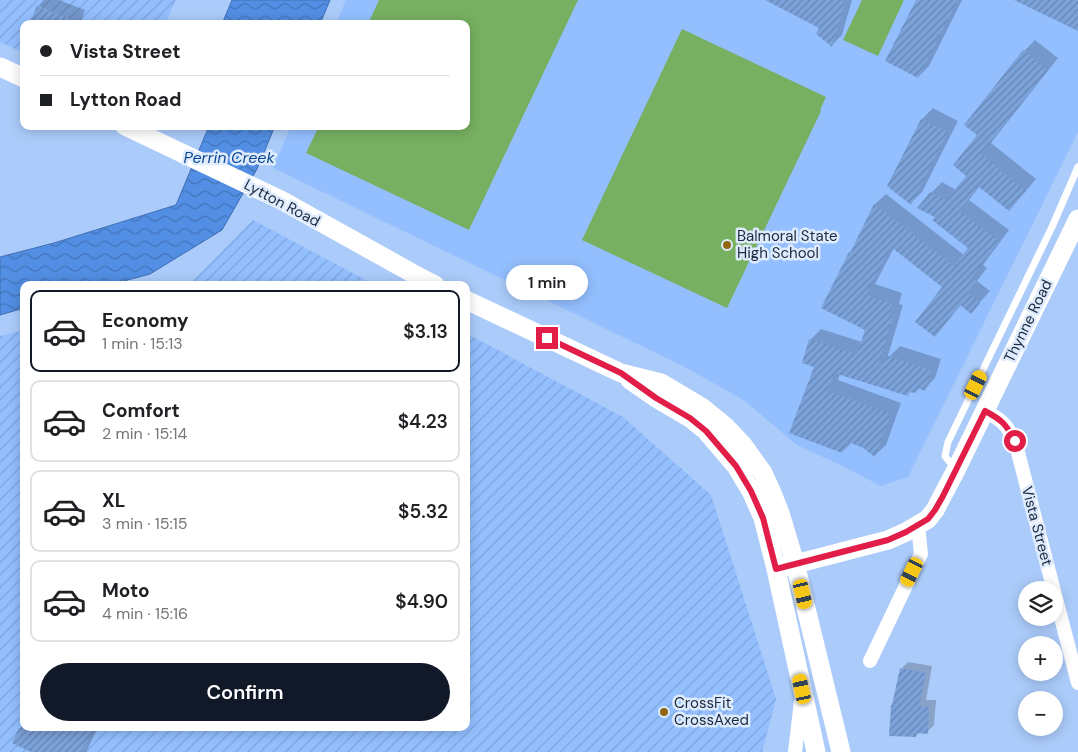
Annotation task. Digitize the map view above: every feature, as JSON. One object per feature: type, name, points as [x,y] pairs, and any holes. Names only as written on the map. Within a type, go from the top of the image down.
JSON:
[{"type":"main road","points":[[0,67],[20,76]]},
{"type":"main road","name":"Lytton Road","points":[[134,130],[262,191],[427,281]]},
{"type":"main road","name":"Thynne Road","points":[[776,569],[888,540],[928,519],[935,510],[956,470],[1078,218]]},
{"type":"main road","points":[[470,302],[621,373],[656,398],[695,422],[706,431],[736,466],[751,491],[763,518],[816,752]]},
{"type":"main road","points":[[621,373],[661,383],[703,408],[725,426],[743,445],[763,473],[772,493],[795,563],[841,752]]},
{"type":"street","name":"Vista Street","points":[[985,411],[1000,419],[1015,441],[1078,683]]},
{"type":"street","points":[[870,661],[921,554],[918,525]]},
{"type":"street","points":[[795,752],[802,689]]},
{"type":"lane","points":[[956,470],[945,456],[948,442],[1052,227],[1078,167]]},
{"type":"shaded area","points":[[0,0],[176,0],[167,20],[20,20],[20,51],[0,42]]},
{"type":"shaded area","name":"Balmoral State High School","points":[[346,0],[1078,0],[1078,132],[908,477],[881,486],[797,445],[745,401],[685,367],[273,168],[289,130],[470,130],[470,20],[338,20]]},
{"type":"shaded area","points":[[253,220],[367,281],[193,281]]},
{"type":"shaded area","points":[[20,331],[20,731],[470,731],[470,335],[623,417],[711,495],[776,699],[762,752],[0,752],[0,336]]},
{"type":"green space","points":[[379,0],[578,0],[469,230],[306,153],[317,130],[470,130],[470,20],[370,20]]},
{"type":"green space","points":[[862,0],[904,0],[878,56],[843,40]]},
{"type":"green space","points":[[682,29],[826,97],[727,308],[582,240]]},
{"type":"water","points":[[232,0],[330,0],[322,20],[224,20]]},
{"type":"water","name":"Perrin Creek","points":[[207,130],[273,130],[257,169],[222,230],[150,274],[124,281],[20,281],[20,309],[0,315],[0,257],[54,243],[176,205]]},
{"type":"building","points":[[765,0],[842,0],[844,6],[832,47],[816,34],[819,28]]},
{"type":"building","points":[[916,0],[958,0],[918,78],[885,61]]},
{"type":"building","points":[[1014,0],[1078,0],[1078,31]]},
{"type":"building","points":[[37,6],[72,20],[31,20]]},
{"type":"building","points":[[1023,50],[1048,70],[981,154],[1026,191],[1009,211],[979,187],[959,211],[999,241],[973,276],[977,280],[967,292],[980,303],[971,314],[960,305],[935,337],[915,322],[942,287],[891,247],[866,295],[892,304],[889,315],[893,316],[877,370],[888,356],[931,370],[925,391],[917,388],[916,393],[909,392],[908,396],[834,373],[828,391],[891,414],[875,457],[863,448],[847,441],[842,453],[789,433],[814,367],[802,363],[809,339],[857,354],[865,330],[821,308],[874,204],[954,266],[968,248],[932,220],[935,217],[917,208],[930,192],[946,200],[966,176],[953,165],[977,135],[964,125]]},
{"type":"building","points":[[921,119],[948,132],[911,205],[887,186]]},
{"type":"building","points":[[900,668],[926,673],[919,706],[929,707],[928,734],[916,733],[916,737],[889,736],[891,705]]},
{"type":"building","points":[[19,728],[20,731],[92,731],[81,752],[31,752],[12,743]]},
{"type":"place","name":"Balmoral State High School","points":[[727,245]]},
{"type":"place","name":"CrossFit CrossAxed","points":[[664,712]]},
{"type":"route","points":[[547,338],[621,373],[656,398],[690,418],[706,431],[736,466],[751,491],[763,518],[776,569],[888,540],[928,519],[943,496],[985,411],[1000,419],[1015,441]]}]
